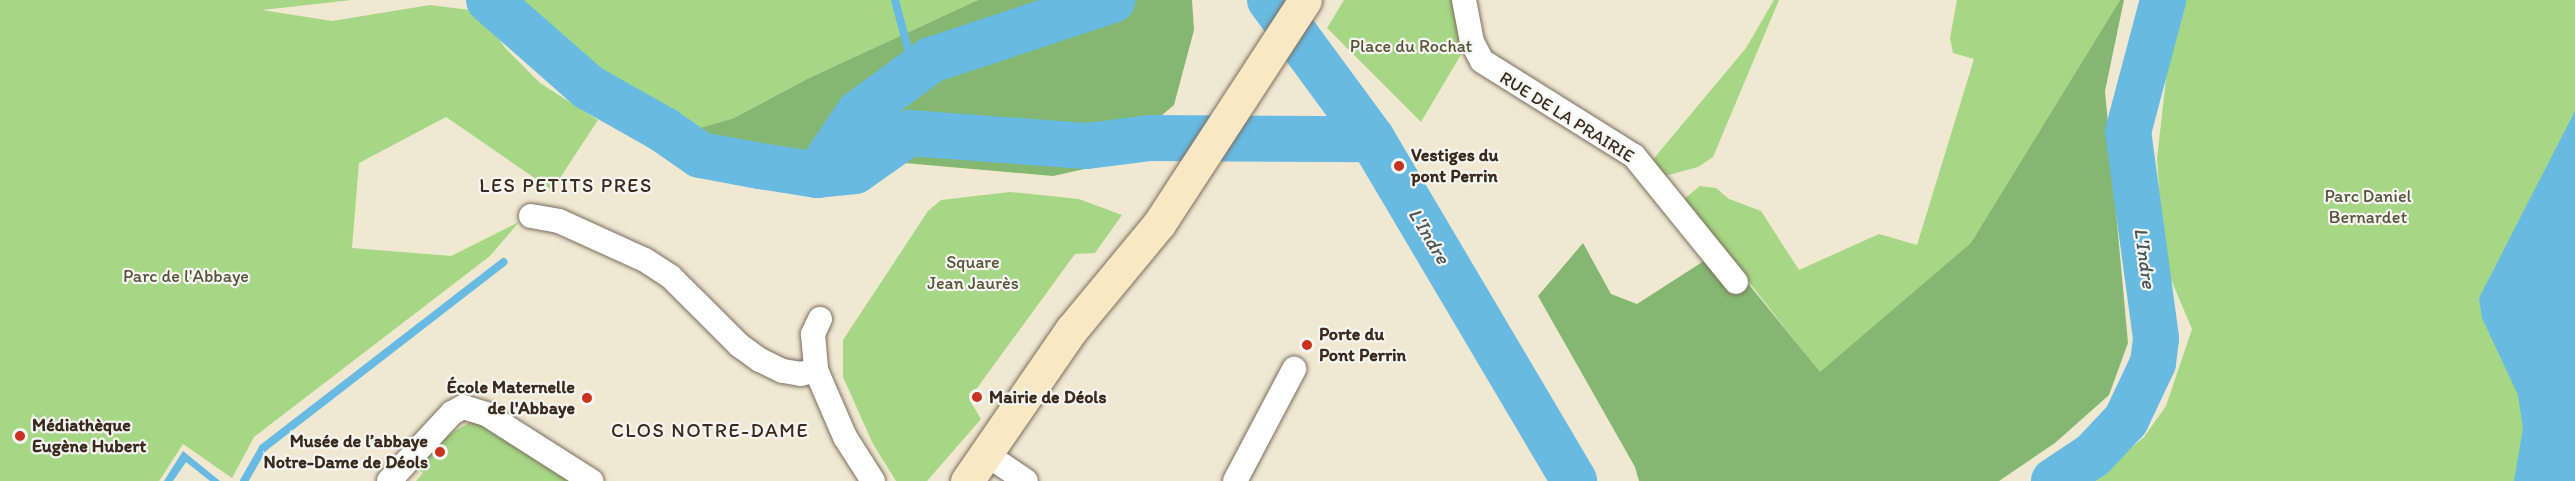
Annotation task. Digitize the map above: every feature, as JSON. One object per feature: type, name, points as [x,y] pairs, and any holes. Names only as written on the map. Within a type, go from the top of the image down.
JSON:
[{"type":"main road","points":[[967,481],[1072,329],[1159,225],[1305,0]]},
{"type":"street","name":"RUE DE LA PRAIRIE","points":[[1464,0],[1472,42],[1482,62],[1634,156],[1736,282]]},
{"type":"street","points":[[531,216],[559,221],[645,260],[670,276],[739,345],[760,360],[801,374],[816,370]]},
{"type":"street","points":[[820,319],[813,334],[816,370],[845,437],[873,481]]},
{"type":"street","points":[[1235,481],[1294,369]]},
{"type":"street","points":[[389,481],[452,413],[463,407],[486,414],[591,481]]},
{"type":"street","points":[[986,454],[1026,481]]},
{"type":"green space","name":"Parc de l'Abbaye","points":[[0,0],[352,0],[262,10],[332,21],[430,5],[478,11],[506,49],[540,83],[598,120],[552,190],[446,117],[359,163],[352,248],[451,256],[519,222],[490,256],[254,437],[232,478],[183,444],[159,481],[0,481]]},
{"type":"green space","points":[[502,0],[978,0],[809,78],[734,118],[655,141]]},
{"type":"green space","points":[[978,0],[1192,0],[1194,30],[1174,105],[1103,165],[1053,176],[655,141],[734,118],[809,78]]},
{"type":"green space","name":"Place du Rochat","points":[[1344,0],[1458,0],[1465,48],[1421,122],[1327,28]]},
{"type":"green space","points":[[1774,0],[1779,0],[1713,157],[1698,167],[1661,177],[1650,163],[1746,48]]},
{"type":"green space","points":[[1957,0],[2120,0],[1971,244],[1820,373],[1684,199],[1700,186],[1716,188],[1729,199],[1761,211],[1799,270],[1879,234],[1917,245],[1974,59],[1953,53],[1950,38]]},
{"type":"green space","points":[[2120,0],[2124,0],[2105,91],[2128,343],[2109,395],[2055,443],[1999,481],[1639,481],[1635,467],[1538,296],[1583,243],[1611,294],[1637,304],[1721,250],[1820,372],[1971,243]]},
{"type":"green space","name":"Parc Daniel Bernardet","points":[[2183,0],[2575,0],[2575,481],[2091,481],[2144,437],[2166,406],[2192,329],[2164,263],[2157,159],[2168,61]]},
{"type":"green space","name":"Square Jean Jaurès","points":[[1010,192],[1079,199],[1122,215],[1095,253],[1075,254],[969,399],[981,419],[927,481],[896,481],[873,444],[843,377],[843,340],[928,211],[941,200]]},
{"type":"green space","points":[[472,421],[505,434],[574,481],[416,481],[423,473],[415,465],[440,440]]},
{"type":"water","points":[[2575,111],[2575,481],[2514,481],[2523,428],[2518,395],[2482,318],[2479,298]]},
{"type":"water","points":[[183,451],[220,481],[210,481],[186,462],[173,481],[164,481]]},
{"type":"waterway","points":[[489,0],[588,87],[664,130],[700,155],[817,175],[855,171],[909,133],[1087,146],[1150,138],[1372,139]]},
{"type":"waterway","points":[[895,0],[914,72]]},
{"type":"waterway","points":[[817,175],[859,113],[931,60],[1112,0]]},
{"type":"waterway","name":"L'Indre","points":[[1270,0],[1372,139],[1574,481]]},
{"type":"waterway","name":"L'Indre","points":[[2054,481],[2093,455],[2126,420],[2153,363],[2156,338],[2128,132],[2163,0]]},
{"type":"waterway","points":[[244,481],[263,448],[504,262]]},
{"type":"place","name":"Vestiges du pont Perrin","points":[[1399,166]]},
{"type":"place","name":"Porte du Pont Perrin","points":[[1307,345]]},
{"type":"place","name":"Mairie de Déols","points":[[977,397]]},
{"type":"place","name":"École Maternelle de l'Abbaye","points":[[587,398]]},
{"type":"place","name":"Médiathèque Eugène Hubert","points":[[20,436]]},
{"type":"place","name":"Musée de l’abbaye Notre-Dame de Déols","points":[[440,452]]},
{"type":"district","name":"LES PETITS PRES","points":[[566,185]]},
{"type":"district","name":"CLOS NOTRE-DAME","points":[[710,430]]}]
